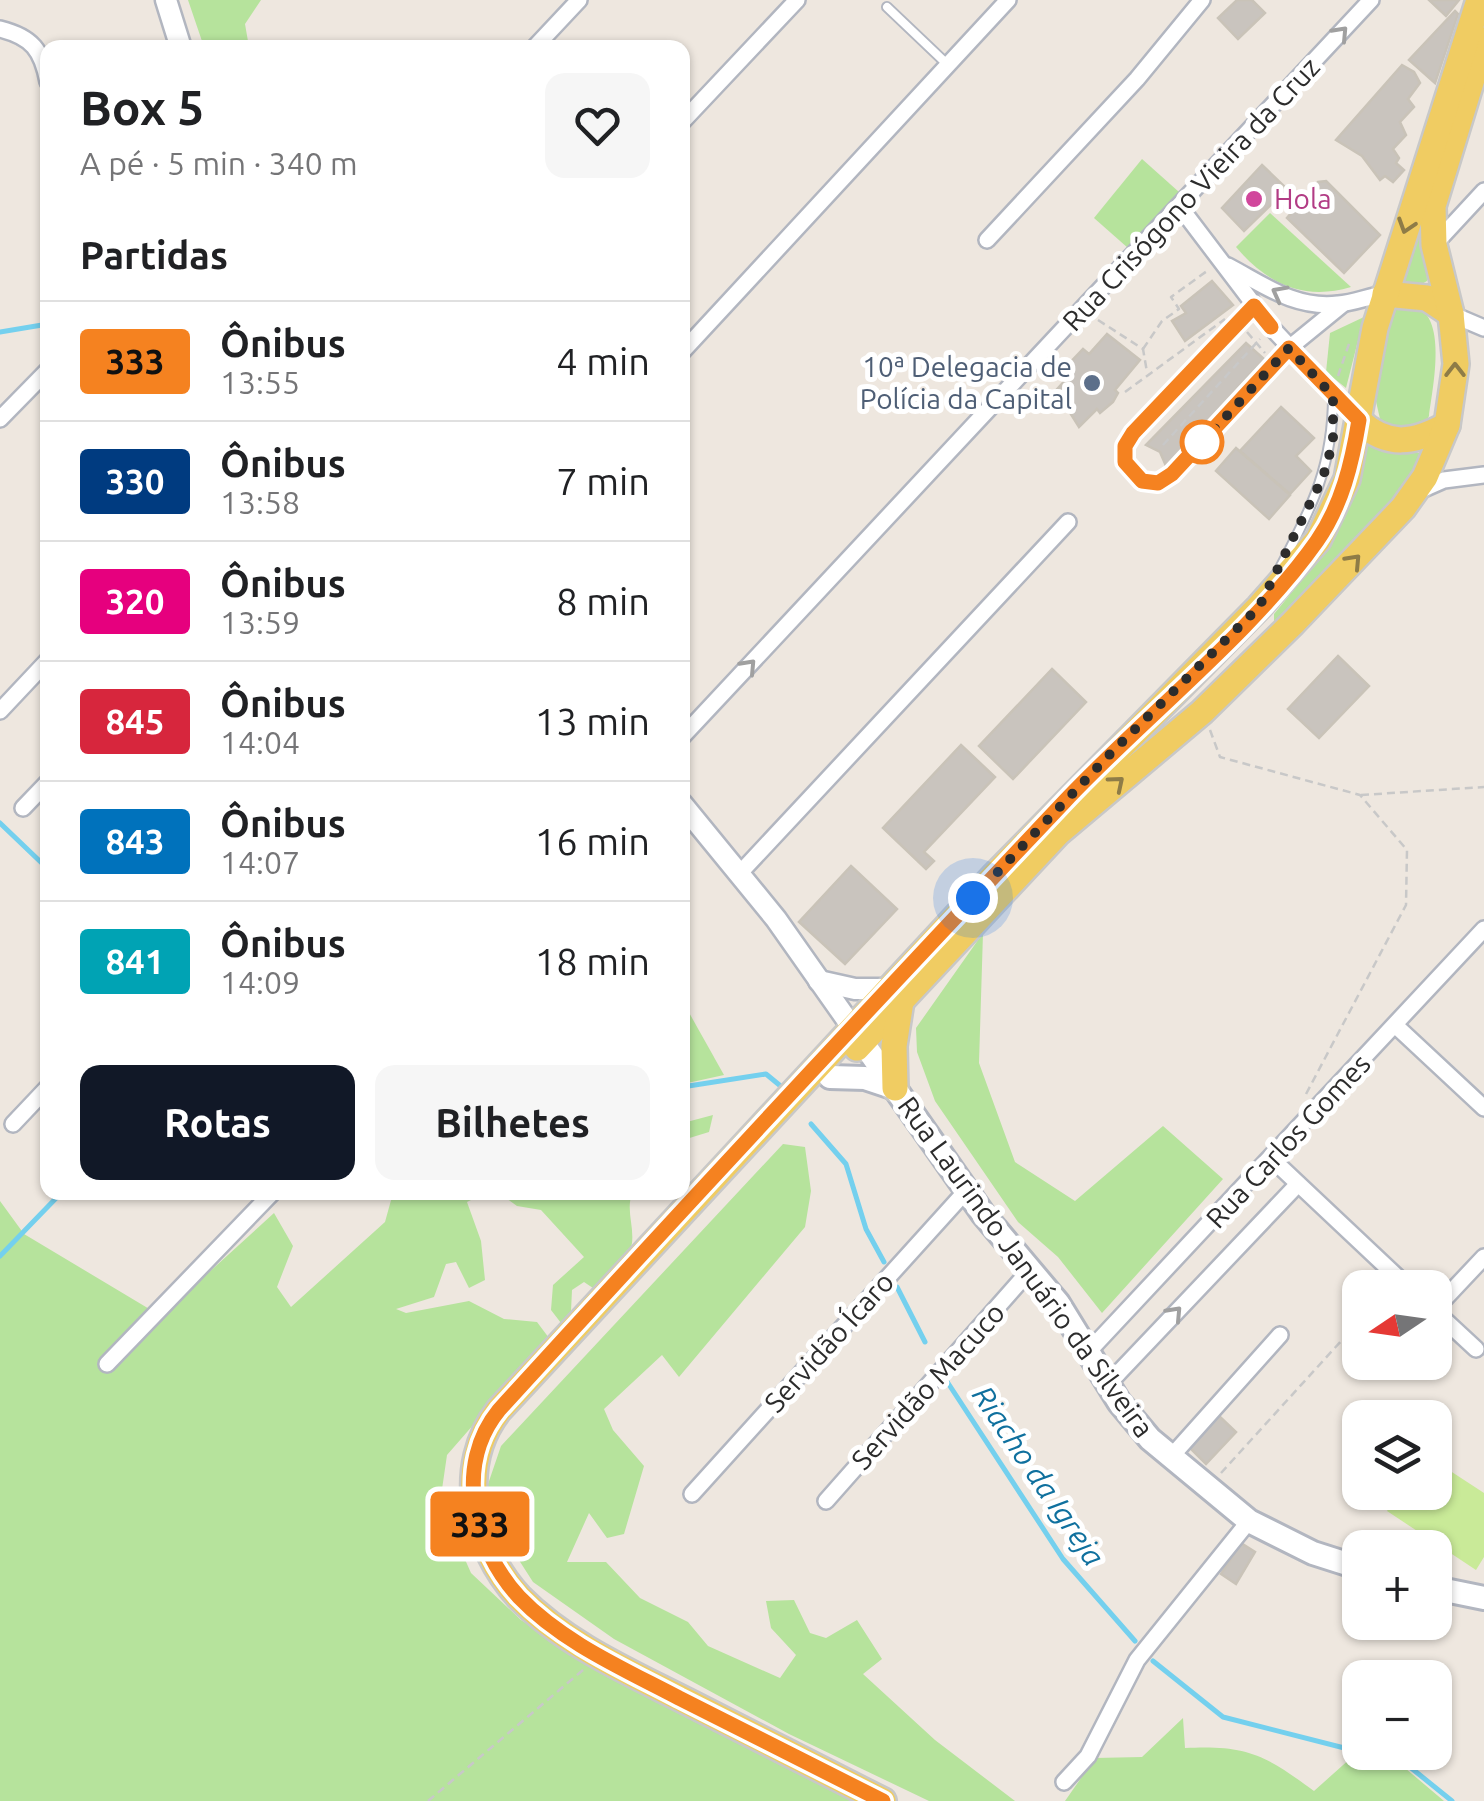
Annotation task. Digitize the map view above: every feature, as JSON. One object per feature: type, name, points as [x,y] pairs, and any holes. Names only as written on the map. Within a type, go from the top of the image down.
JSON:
[{"type":"main road","points":[[895,1088],[895,995],[1108,756],[1259,607],[1318,540],[1347,479],[1385,294],[1478,0]]},
{"type":"main road","points":[[883,1801],[600,1657],[519,1596],[487,1550],[473,1497],[476,1457],[491,1420],[895,995],[1067,825],[1202,712],[1347,569],[1415,493],[1447,425],[1456,364],[1451,314],[1434,245],[1436,190],[1478,81],[1484,40]]},
{"type":"main road","points":[[1385,294],[1427,298],[1451,314]]},
{"type":"main road","points":[[1359,420],[1370,431],[1403,442],[1420,440],[1447,425]]},
{"type":"main road","points":[[1193,673],[1202,712]]},
{"type":"main road","points":[[473,1497],[486,1455],[503,1430],[830,1077],[857,1035]]},
{"type":"main road","name":"Rua Laurindo Januário da Silveira","points":[[857,1035],[966,1191],[1090,1352],[1133,1420],[1170,1458],[1249,1521],[1313,1553],[1342,1562]]},
{"type":"main road","name":"Rua Laurindo Januário da Silveira","points":[[830,1077],[865,1078],[895,1088]]},
{"type":"main road","points":[[1452,1591],[1484,1598]]},
{"type":"street","points":[[166,0],[178,40]]},
{"type":"street","points":[[542,40],[579,0]]},
{"type":"street","points":[[690,114],[797,0]]},
{"type":"street","points":[[690,343],[1008,0]]},
{"type":"street","name":"Rua Crisógono Vieira da Cruz","points":[[690,728],[1372,0]]},
{"type":"street","points":[[987,240],[1137,79],[1200,2]]},
{"type":"street","points":[[0,29],[30,40],[40,55]]},
{"type":"street","points":[[1434,245],[1484,191]]},
{"type":"street","points":[[1180,207],[1271,327],[1359,420]]},
{"type":"street","points":[[1220,261],[1292,301],[1342,304],[1385,294]]},
{"type":"street","points":[[1289,348],[1342,304]]},
{"type":"street","points":[[1451,314],[1484,328]]},
{"type":"street","points":[[0,419],[40,378]]},
{"type":"street","points":[[1415,493],[1444,480],[1484,475]]},
{"type":"street","points":[[740,874],[1068,522]]},
{"type":"street","points":[[0,711],[40,668]]},
{"type":"street","points":[[23,808],[40,790]]},
{"type":"street","points":[[690,814],[820,980],[857,1035]]},
{"type":"street","name":"Rua Carlos Gomes","points":[[1090,1352],[1484,928]]},
{"type":"street","points":[[820,980],[895,995]]},
{"type":"street","points":[[1395,1026],[1484,1108]]},
{"type":"street","points":[[13,1124],[40,1095]]},
{"type":"street","points":[[1272,1160],[1391,1270]]},
{"type":"street","name":"Rua Carlos Gomes","points":[[1108,1384],[1298,1184]]},
{"type":"street","name":"Servidão Ícaro","points":[[692,1494],[966,1191]]},
{"type":"street","points":[[107,1364],[265,1200]]},
{"type":"street","points":[[1452,1292],[1484,1258]]},
{"type":"street","name":"Servidão Macuco","points":[[826,1501],[1030,1270]]},
{"type":"street","points":[[1452,1326],[1476,1349]]},
{"type":"street","points":[[1170,1458],[1280,1336]]},
{"type":"street","points":[[1064,1782],[1088,1756],[1138,1660],[1249,1521]]},
{"type":"lane","points":[[887,7],[948,65]]},
{"type":"lane","points":[[1254,306],[1133,433],[1125,446],[1125,462],[1142,481],[1158,483],[1172,474],[1289,348]]},
{"type":"lane","points":[[1259,607],[1323,477],[1333,442],[1333,396]]},
{"type":"path","points":[[1143,350],[1162,321],[1179,308],[1171,297],[1220,261]]},
{"type":"path","points":[[1125,392],[1222,320],[1254,306]]},
{"type":"path","points":[[1083,310],[1143,350],[1148,374]]},
{"type":"path","points":[[1240,324],[1274,365]]},
{"type":"path","points":[[1163,445],[1271,327]]},
{"type":"path","points":[[1333,396],[1350,340]]},
{"type":"path","points":[[1202,712],[1220,757],[1360,795],[1484,788]]},
{"type":"path","points":[[1298,1108],[1406,904],[1406,850],[1360,795]]},
{"type":"path","points":[[1208,1490],[1342,1340]]},
{"type":"path","points":[[428,1801],[600,1657]]},
{"type":"green space","points":[[188,0],[261,0],[245,24],[248,40],[202,40]]},
{"type":"green space","points":[[1142,159],[1179,192],[1128,248],[1094,218]]},
{"type":"green space","points":[[1422,204],[1427,281],[1418,286],[1396,282]]},
{"type":"green space","points":[[1270,213],[1351,287],[1302,290],[1260,271],[1236,247]]},
{"type":"green space","points":[[1413,306],[1426,314],[1435,340],[1429,416],[1424,425],[1406,433],[1380,419],[1375,397],[1391,307]]},
{"type":"green space","points":[[1364,317],[1346,388],[1326,372],[1330,333]]},
{"type":"green space","points":[[1372,443],[1389,453],[1421,453],[1422,458],[1383,516],[1274,624],[1274,614],[1305,575],[1343,515],[1367,446]]},
{"type":"green space","points":[[983,933],[979,1063],[1015,1162],[1075,1201],[1163,1126],[1223,1179],[1102,1313],[1058,1257],[1018,1222],[935,1101],[917,1052],[916,1028]]},
{"type":"green space","points":[[690,1014],[724,1075],[690,1082]]},
{"type":"green space","points":[[713,1115],[709,1132],[690,1138],[690,1121]]},
{"type":"green space","points":[[783,1144],[805,1147],[811,1191],[805,1227],[679,1377],[662,1355],[604,1409],[613,1430],[644,1466],[624,1534],[607,1538],[589,1513],[567,1562],[606,1562],[640,1598],[688,1622],[708,1646],[780,1678],[796,1655],[771,1628],[766,1601],[794,1600],[810,1633],[826,1638],[857,1620],[882,1659],[863,1674],[935,1740],[1015,1801],[929,1801],[789,1734],[614,1639],[533,1582],[501,1532],[487,1487],[501,1446]]},
{"type":"green space","points":[[391,1200],[471,1200],[467,1202],[481,1241],[485,1280],[469,1288],[456,1262],[446,1264],[434,1297],[396,1309],[406,1313],[469,1301],[504,1319],[537,1322],[549,1338],[447,1455],[440,1503],[471,1573],[521,1620],[587,1661],[860,1801],[0,1801],[0,1201],[24,1234],[161,1316],[274,1213],[293,1246],[277,1287],[291,1307],[385,1222]]},
{"type":"green space","points":[[509,1200],[631,1200],[632,1243],[627,1256],[599,1292],[584,1282],[572,1290],[571,1311],[561,1323],[551,1310],[553,1285],[584,1257],[541,1210],[517,1206]]},
{"type":"green space","points":[[1452,1472],[1484,1493],[1484,1557],[1476,1570],[1452,1554],[1452,1530],[1416,1530],[1387,1511],[1452,1510]]},
{"type":"green space","points":[[1183,1718],[1185,1748],[1225,1748],[1255,1755],[1314,1791],[1342,1766],[1342,1770],[1407,1770],[1444,1801],[1065,1801],[1095,1758],[1142,1757]]},
{"type":"building","points":[[1237,0],[1252,0],[1265,13],[1238,39],[1218,18]]},
{"type":"building","points":[[1429,0],[1459,0],[1446,16]]},
{"type":"building","points":[[1455,11],[1458,14],[1435,83],[1409,60]]},
{"type":"building","points":[[1402,65],[1414,72],[1420,83],[1408,99],[1414,107],[1400,122],[1406,135],[1393,149],[1399,158],[1396,163],[1404,170],[1393,182],[1385,176],[1380,180],[1362,156],[1336,140]]},
{"type":"building","name":"Hola","points":[[1262,165],[1287,189],[1244,231],[1222,208]]},
{"type":"building","points":[[1326,181],[1380,235],[1344,273],[1287,218],[1318,182]]},
{"type":"building","points":[[1212,281],[1233,305],[1185,341],[1172,321],[1186,313],[1181,306]]},
{"type":"building","name":"10ª Delegacia de Polícia da Capital","points":[[1107,334],[1140,360],[1115,390],[1118,393],[1113,402],[1100,413],[1097,409],[1079,427],[1069,411],[1049,398],[1069,376],[1063,370],[1083,349],[1089,354]]},
{"type":"building","points":[[1246,343],[1264,359],[1166,466],[1160,452],[1146,445]]},
{"type":"building","points":[[1281,407],[1314,438],[1296,456],[1311,471],[1290,494],[1240,451]]},
{"type":"building","points":[[1236,448],[1290,495],[1269,519],[1216,471]]},
{"type":"building","points":[[1338,656],[1369,686],[1319,738],[1288,709]]},
{"type":"building","points":[[1052,669],[1086,702],[1013,779],[979,746]]},
{"type":"building","points":[[961,745],[995,777],[924,852],[934,861],[926,869],[883,828]]},
{"type":"building","points":[[851,866],[897,909],[845,964],[799,922]]},
{"type":"building","points":[[1219,1416],[1236,1432],[1206,1464],[1189,1447]]},
{"type":"building","points":[[1241,1543],[1255,1552],[1236,1584],[1221,1574]]},
{"type":"waterway","name":"Riacho da Igreja","points":[[0,332],[40,325]]},
{"type":"waterway","points":[[0,823],[40,861]]},
{"type":"waterway","name":"Riacho da Igreja","points":[[690,1086],[766,1074],[783,1088]]},
{"type":"waterway","name":"Riacho da Igreja","points":[[811,1124],[846,1164],[866,1229],[884,1262]]},
{"type":"waterway","points":[[0,1256],[54,1200]]},
{"type":"waterway","name":"Riacho da Igreja","points":[[897,1287],[925,1342]]},
{"type":"waterway","name":"Riacho da Igreja","points":[[946,1380],[1063,1559],[1135,1641]]},
{"type":"waterway","name":"Riacho da Igreja","points":[[1153,1661],[1223,1717],[1342,1747]]},
{"type":"waterway","name":"Riacho da Igreja","points":[[1414,1770],[1452,1801]]},
{"type":"bus line","name":"333","points":[[883,1801],[600,1657],[519,1596],[487,1550],[476,1511],[473,1474],[479,1443],[499,1410],[888,989],[1113,751],[1259,607],[1318,540],[1347,479],[1359,420],[1289,348],[1172,474],[1158,483],[1142,481],[1125,462],[1125,446],[1133,433],[1254,306],[1271,327]]},
{"type":"place","name":"Hola","points":[[1254,199]]},
{"type":"place","name":"10ª Delegacia de Polícia da Capital","points":[[1092,383]]},
{"type":"route","points":[[973,898],[1113,751],[1259,607],[1323,477],[1333,442],[1333,396],[1289,348],[1198,447],[1202,442]]}]
